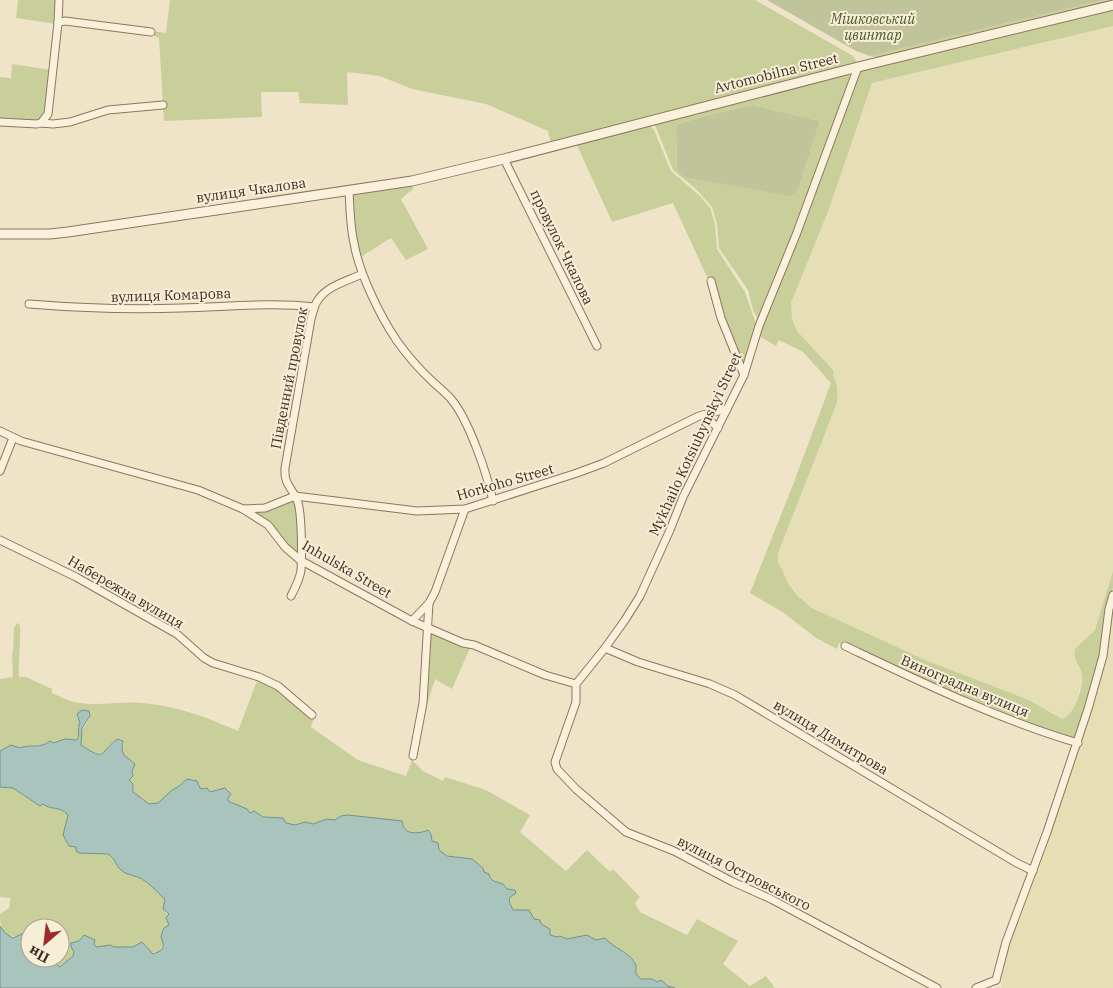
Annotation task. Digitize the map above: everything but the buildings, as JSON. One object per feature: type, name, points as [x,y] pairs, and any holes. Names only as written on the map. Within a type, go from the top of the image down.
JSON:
[{"type":"street","points":[[41,123],[48,114],[59,0]]},
{"type":"street","name":"Avtomobilna Street","points":[[504,159],[858,67],[867,62],[1113,4]]},
{"type":"street","points":[[58,23],[65,21],[151,32]]},
{"type":"street","name":"Mykhailo Kotsiubynskyi Street","points":[[576,684],[626,620],[640,596],[683,497],[744,376],[758,328],[796,235],[858,67]]},
{"type":"street","points":[[0,122],[53,124],[70,122],[108,110],[164,105]]},
{"type":"street","name":"вулиця Чкалова","points":[[0,234],[68,232],[412,181],[504,159]]},
{"type":"street","name":"провулок Чкалова","points":[[504,159],[597,346]]},
{"type":"street","points":[[349,190],[353,242],[362,274],[396,339],[406,354],[453,401],[458,409],[488,479],[493,501]]},
{"type":"street","name":"Південний провулок","points":[[277,503],[285,495],[284,468],[314,307],[324,293],[362,274]]},
{"type":"street","points":[[710,281],[744,376]]},
{"type":"street","name":"вулиця Комарова","points":[[28,304],[90,309],[180,308],[261,304],[314,307]]},
{"type":"street","name":"Horkoho Street","points":[[244,509],[265,508],[295,496],[416,511],[465,509],[577,473],[704,415],[728,409]]},
{"type":"street","points":[[704,415],[718,428]]},
{"type":"street","name":"Inhulska Street","points":[[0,431],[13,438],[198,490],[244,509],[268,525],[285,547],[300,560],[412,621],[545,675],[576,684]]},
{"type":"street","points":[[0,471],[13,438]]},
{"type":"street","points":[[286,483],[299,505],[301,525],[300,576],[291,596]]},
{"type":"street","points":[[412,621],[429,603],[435,592],[465,509]]},
{"type":"street","name":"Набережна вулиця","points":[[0,540],[76,577],[177,634],[204,658],[259,677],[278,686],[312,715]]},
{"type":"street","points":[[1000,988],[996,980],[1006,942],[1078,743],[1103,656],[1109,609],[1113,595]]},
{"type":"street","points":[[413,756],[423,703],[429,603]]},
{"type":"street","name":"Виноградна вулиця","points":[[845,646],[876,662],[981,707],[1051,735],[1078,743]]},
{"type":"street","name":"вулиця Димитрова","points":[[605,648],[638,662],[675,675],[710,684],[735,695],[1033,871]]},
{"type":"street","name":"вулиця Островського","points":[[576,684],[576,702],[555,762],[557,769],[576,789],[626,832],[674,851],[733,882],[771,899],[936,988]]},
{"type":"street","points":[[976,988],[996,980]]},
{"type":"shaded area","points":[[1113,26],[1113,571],[1095,630],[1075,650],[1075,659],[1083,677],[1071,714],[1062,719],[1029,700],[925,660],[824,615],[804,601],[789,585],[778,561],[778,553],[837,403],[838,395],[838,388],[833,375],[834,371],[797,331],[792,319],[791,303],[829,209],[872,83]]},
{"type":"shaded area","points":[[1113,605],[1113,988],[1002,988],[1002,966],[1049,833]]},
{"type":"green space","points":[[18,0],[58,0],[56,24],[16,18]]},
{"type":"green space","points":[[170,0],[755,0],[853,56],[857,62],[855,65],[551,144],[548,131],[486,104],[412,89],[380,76],[347,72],[348,105],[300,103],[298,92],[261,92],[262,117],[164,121],[159,38],[151,34],[152,31],[166,33]]},
{"type":"green space","name":"Мішковський цвинтар","points":[[767,0],[1103,0],[870,56],[856,51]]},
{"type":"green space","points":[[1103,0],[1113,1],[880,58],[870,56]]},
{"type":"green space","points":[[1113,8],[1113,26],[872,83],[829,209],[791,303],[792,319],[797,331],[834,371],[833,375],[838,395],[837,403],[778,553],[778,561],[789,585],[812,608],[925,660],[1029,700],[1062,719],[1074,707],[1081,686],[1082,675],[1074,653],[1075,649],[1095,630],[1113,571],[1113,588],[1107,608],[1100,655],[1086,709],[1076,736],[1068,738],[982,706],[850,647],[839,643],[837,649],[816,638],[784,613],[750,593],[831,383],[803,352],[779,340],[776,346],[758,335],[799,236],[859,73],[866,68]]},
{"type":"green space","points":[[12,64],[51,70],[46,113],[40,122],[0,120],[0,77],[11,78]]},
{"type":"green space","points":[[847,73],[850,77],[849,85],[794,233],[759,318],[757,318],[753,310],[748,290],[719,248],[717,224],[712,207],[697,190],[673,170],[655,125],[656,123]],"holes":[[[753,105],[820,121],[798,190],[677,169],[676,125]]]},
{"type":"green space","points":[[753,105],[820,121],[798,190],[791,196],[683,177],[677,169],[676,125]]},
{"type":"green space","points":[[649,125],[654,130],[671,171],[700,196],[710,208],[715,224],[717,249],[745,292],[756,324],[744,367],[709,281],[673,203],[612,222],[576,143]]},
{"type":"green space","points":[[412,184],[413,189],[401,199],[428,249],[406,260],[391,238],[359,258],[354,232],[353,194]]},
{"type":"green space","points":[[293,500],[296,502],[299,548],[296,554],[249,509]]},
{"type":"green space","points":[[17,623],[20,625],[19,677],[26,677],[52,689],[52,693],[74,702],[91,704],[156,704],[192,713],[238,731],[258,678],[287,693],[314,718],[311,727],[358,760],[406,776],[412,760],[423,771],[443,781],[445,777],[486,790],[530,815],[520,832],[566,871],[587,850],[609,871],[614,870],[640,897],[635,903],[640,912],[687,935],[697,919],[738,941],[723,964],[750,986],[766,976],[775,988],[675,988],[649,979],[643,980],[636,974],[635,961],[626,953],[611,946],[606,939],[596,940],[587,935],[567,939],[561,936],[550,935],[550,929],[523,910],[513,910],[509,899],[515,894],[516,890],[507,889],[501,883],[494,882],[478,863],[444,854],[439,850],[438,845],[432,841],[431,834],[427,830],[419,833],[407,832],[402,822],[351,815],[341,816],[335,820],[327,819],[313,824],[302,823],[295,825],[286,823],[283,818],[263,817],[253,812],[250,813],[245,808],[228,801],[228,790],[225,788],[210,792],[207,788],[200,788],[192,779],[187,779],[158,803],[150,804],[133,792],[134,785],[129,780],[133,776],[134,763],[125,757],[122,750],[124,744],[122,739],[111,744],[102,753],[91,751],[81,745],[82,731],[90,718],[89,711],[82,710],[77,716],[80,723],[77,740],[65,739],[24,748],[11,745],[0,751],[0,679],[13,677],[12,654],[14,628]]},
{"type":"green space","points":[[429,631],[471,646],[452,689],[435,679],[420,728]]},
{"type":"green space","points":[[0,787],[13,788],[37,804],[43,804],[65,812],[68,815],[66,821],[66,843],[69,846],[76,847],[79,853],[108,854],[112,856],[122,871],[142,879],[154,888],[165,900],[165,912],[169,915],[166,918],[169,925],[161,936],[164,941],[160,951],[151,953],[144,944],[140,943],[133,947],[96,947],[89,938],[73,942],[71,947],[74,952],[70,959],[70,918],[20,918],[20,936],[7,935],[0,922],[0,914],[9,908],[11,898],[0,897]]},
{"type":"water","points":[[82,710],[89,711],[90,716],[82,728],[81,745],[100,754],[118,739],[123,741],[122,750],[124,755],[135,764],[132,771],[133,776],[129,780],[133,784],[133,792],[149,804],[158,803],[187,779],[197,781],[200,788],[207,788],[210,792],[225,788],[231,794],[228,801],[247,809],[250,813],[254,811],[263,817],[283,818],[286,823],[295,825],[305,822],[313,824],[327,819],[335,820],[341,816],[348,815],[402,821],[405,829],[412,833],[428,830],[432,841],[438,843],[439,850],[447,856],[472,859],[483,868],[484,872],[489,874],[492,880],[503,884],[507,889],[515,890],[516,893],[509,899],[513,910],[529,910],[534,919],[540,920],[541,924],[550,929],[550,935],[567,939],[587,935],[596,940],[605,938],[632,959],[636,964],[636,974],[641,979],[652,979],[657,982],[661,980],[668,986],[675,988],[0,988],[0,926],[5,933],[13,938],[20,935],[20,968],[70,968],[70,959],[74,952],[71,943],[79,941],[84,935],[95,940],[94,944],[96,947],[110,945],[114,947],[133,947],[142,942],[153,954],[160,951],[163,947],[161,936],[164,928],[169,925],[166,918],[169,914],[163,909],[165,900],[155,889],[142,879],[122,871],[108,854],[79,853],[76,851],[76,847],[69,846],[63,835],[68,815],[65,812],[43,804],[40,806],[13,788],[0,787],[0,751],[11,745],[20,748],[41,745],[50,741],[53,743],[65,739],[77,740],[80,723],[77,714]]}]
